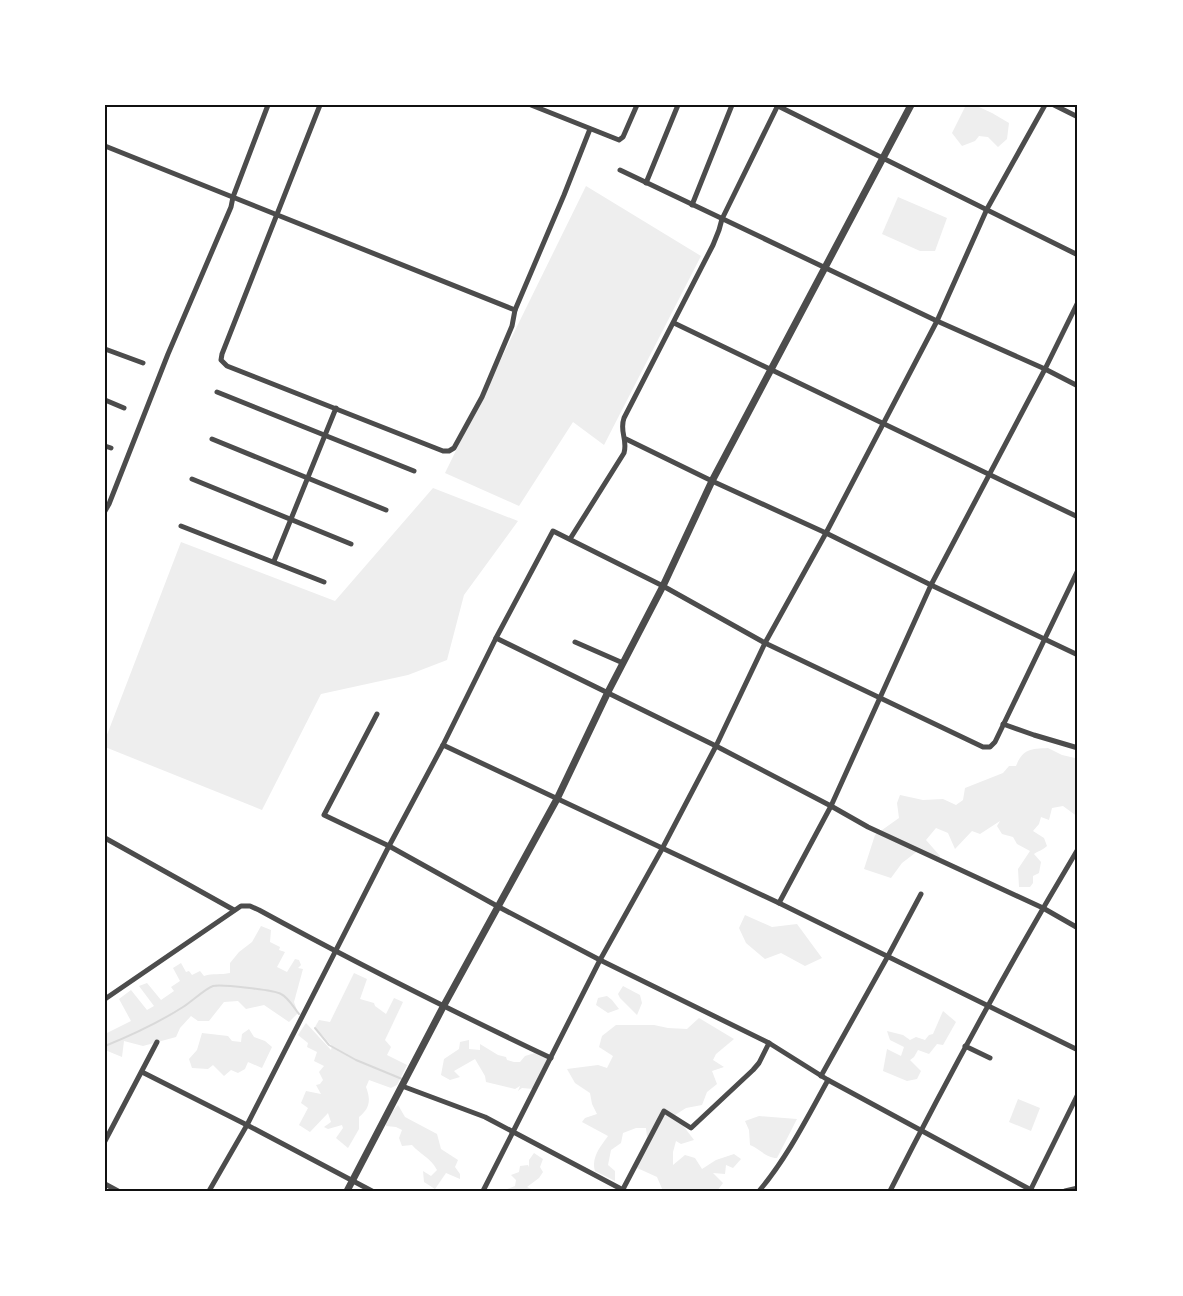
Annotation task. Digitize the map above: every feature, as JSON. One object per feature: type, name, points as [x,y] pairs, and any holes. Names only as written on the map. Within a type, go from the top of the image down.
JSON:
[{"type":"street","points":[[105,511],[168,354],[231,207],[268,105]]},
{"type":"street","points":[[320,105],[221,360],[227,366],[442,451],[454,448],[482,397],[512,326],[515,310],[590,129]]},
{"type":"street","points":[[531,105],[619,140],[623,137],[637,105]]},
{"type":"street","points":[[646,183],[678,105]]},
{"type":"street","points":[[692,205],[732,105]]},
{"type":"street","points":[[570,539],[624,453],[626,439],[621,430],[624,418],[713,245],[722,219],[777,105],[1078,255]]},
{"type":"street","points":[[347,1191],[443,1007],[556,799],[663,586],[712,481],[911,105]]},
{"type":"street","points":[[483,1191],[600,960],[716,747],[765,643],[937,321],[987,210],[1045,105]]},
{"type":"street","points":[[1054,105],[1078,117]]},
{"type":"street","points":[[105,146],[515,310]]},
{"type":"street","points":[[620,170],[1078,386]]},
{"type":"street","points":[[779,903],[831,806],[931,585],[1078,302]]},
{"type":"street","points":[[674,324],[1078,517]]},
{"type":"street","points":[[105,349],[142,363]]},
{"type":"street","points":[[217,392],[414,471]]},
{"type":"street","points":[[105,400],[124,408]]},
{"type":"street","points":[[274,561],[336,408]]},
{"type":"street","points":[[212,439],[386,510]]},
{"type":"street","points":[[626,439],[712,481],[826,532],[1078,655]]},
{"type":"street","points":[[192,479],[351,544]]},
{"type":"street","points":[[181,526],[324,582]]},
{"type":"street","points":[[209,1191],[247,1125],[553,531],[663,586],[765,643],[983,747],[990,747],[995,742],[1078,570]]},
{"type":"street","points":[[496,638],[608,692],[868,827],[1043,908],[1078,928]]},
{"type":"street","points":[[575,642],[623,663]]},
{"type":"street","points":[[377,714],[324,815],[389,846],[600,960],[769,1043],[828,1080],[1031,1191],[1078,1094]]},
{"type":"street","points":[[1004,724],[1078,748]]},
{"type":"street","points":[[443,745],[779,903],[1078,1050]]},
{"type":"street","points":[[105,838],[234,910]]},
{"type":"street","points":[[890,1191],[965,1046],[1078,849]]},
{"type":"street","points":[[821,1076],[921,894]]},
{"type":"street","points":[[105,999],[234,910],[241,906],[250,906],[443,1007],[551,1058]]},
{"type":"street","points":[[105,1141],[157,1042]]},
{"type":"street","points":[[403,1086],[485,1117],[623,1191],[664,1112],[691,1128],[753,1070],[769,1043]]},
{"type":"street","points":[[965,1046],[990,1058]]},
{"type":"street","points":[[142,1072],[372,1191]]},
{"type":"street","points":[[759,1191],[779,1166],[828,1080]]},
{"type":"street","points":[[105,1184],[118,1191]]},
{"type":"street","points":[[1065,1191],[1078,1188]]},
{"type":"shaded area","points":[[966,105],[980,105],[979,107],[1009,123],[1007,139],[998,147],[988,137],[979,136],[975,141],[962,146],[952,133]]},
{"type":"shaded area","points":[[586,186],[701,256],[604,445],[573,422],[519,506],[445,473]]},
{"type":"shaded area","points":[[898,197],[947,218],[935,251],[920,251],[882,234]]},
{"type":"shaded area","points":[[433,488],[518,521],[464,595],[447,660],[408,675],[321,694],[262,810],[105,747],[105,740],[181,542],[335,601]]},
{"type":"shaded area","points":[[1048,748],[1075,758],[1078,764],[1078,817],[1063,806],[1052,808],[1049,820],[1041,817],[1033,831],[1044,838],[1047,846],[1034,854],[1041,862],[1039,873],[1033,876],[1033,883],[1030,887],[1019,887],[1018,869],[1030,851],[1017,844],[1013,837],[1002,834],[997,826],[1000,821],[980,834],[972,831],[955,849],[948,833],[936,828],[926,840],[940,856],[937,862],[919,850],[902,863],[891,878],[864,869],[875,835],[899,818],[897,803],[900,795],[923,800],[943,799],[956,805],[963,800],[965,788],[1003,773],[1009,766],[1016,766],[1021,756],[1028,751]]},
{"type":"shaded area","points":[[745,915],[772,927],[797,924],[822,958],[805,966],[781,953],[765,959],[746,943],[739,928]]},
{"type":"shaded area","points":[[261,926],[271,930],[270,942],[285,952],[277,967],[287,972],[295,959],[299,960],[301,965],[298,968],[303,969],[294,1002],[298,1013],[289,1022],[264,1005],[246,1009],[238,1001],[224,1002],[209,1021],[198,1021],[191,1016],[180,1028],[176,1037],[143,1046],[124,1041],[122,1057],[105,1050],[105,1034],[131,1021],[119,999],[131,990],[147,1010],[154,1006],[139,986],[147,983],[161,1000],[174,991],[171,987],[180,981],[173,968],[181,963],[186,972],[189,971],[192,975],[200,971],[204,976],[230,973],[230,963],[252,942]]},
{"type":"shaded area","points":[[354,973],[367,979],[360,999],[374,1003],[386,1014],[394,998],[403,1002],[385,1040],[391,1047],[387,1055],[407,1065],[397,1085],[391,1088],[369,1080],[366,1087],[369,1096],[368,1104],[359,1117],[359,1129],[348,1148],[336,1138],[343,1128],[342,1125],[328,1129],[324,1127],[331,1122],[328,1113],[310,1132],[299,1125],[308,1108],[301,1103],[306,1091],[321,1094],[316,1085],[323,1080],[319,1072],[324,1066],[314,1061],[317,1052],[307,1047],[308,1043],[298,1035],[306,1023],[331,1050],[332,1046],[315,1027],[319,1020],[330,1022]]},
{"type":"shaded area","points":[[623,986],[640,995],[642,1003],[637,1015],[618,994]]},
{"type":"shaded area","points":[[607,996],[619,1009],[608,1013],[596,1005],[598,998]]},
{"type":"shaded area","points":[[943,1011],[956,1022],[943,1045],[937,1044],[929,1054],[918,1050],[910,1060],[921,1071],[917,1079],[907,1081],[883,1071],[887,1049],[901,1056],[904,1047],[890,1040],[887,1031],[903,1035],[910,1040],[916,1037],[925,1040],[933,1034]]},
{"type":"shaded area","points":[[699,1018],[734,1039],[716,1054],[713,1060],[724,1067],[712,1071],[717,1084],[707,1092],[702,1105],[686,1108],[675,1115],[694,1140],[681,1144],[676,1141],[673,1165],[685,1155],[695,1158],[702,1169],[716,1160],[734,1154],[741,1159],[733,1168],[726,1165],[725,1174],[713,1173],[723,1183],[717,1191],[663,1191],[657,1177],[635,1167],[647,1137],[646,1128],[636,1128],[623,1133],[621,1143],[611,1150],[608,1165],[615,1171],[615,1181],[595,1171],[594,1161],[608,1136],[582,1122],[585,1118],[597,1114],[590,1093],[575,1083],[567,1069],[598,1065],[607,1068],[613,1056],[599,1047],[602,1036],[616,1025],[654,1025],[687,1029]]},
{"type":"shaded area","points":[[249,1029],[254,1037],[265,1041],[272,1047],[262,1068],[248,1062],[245,1069],[238,1073],[231,1070],[224,1076],[213,1065],[208,1069],[192,1068],[189,1059],[197,1050],[202,1033],[228,1036],[232,1041],[241,1042],[242,1034]]},
{"type":"shaded area","points":[[469,1040],[469,1049],[480,1050],[480,1044],[514,1062],[520,1062],[525,1056],[535,1053],[549,1060],[533,1089],[522,1088],[518,1091],[520,1086],[515,1089],[486,1082],[475,1059],[454,1071],[460,1077],[450,1080],[441,1075],[444,1059],[459,1049],[460,1042]]},
{"type":"shaded area","points":[[1018,1099],[1040,1108],[1031,1131],[1009,1122]]},
{"type":"shaded area","points":[[398,1105],[405,1117],[437,1134],[441,1149],[458,1160],[455,1167],[460,1174],[460,1179],[446,1173],[435,1189],[424,1182],[423,1171],[431,1176],[437,1170],[412,1145],[402,1146],[399,1138],[402,1130],[386,1126],[386,1119]]},
{"type":"shaded area","points":[[759,1116],[797,1119],[777,1158],[770,1157],[750,1145],[749,1130],[745,1121]]},
{"type":"shaded area","points":[[534,1153],[543,1159],[540,1167],[543,1172],[527,1187],[535,1191],[507,1191],[515,1186],[516,1180],[511,1175],[519,1172],[520,1166],[528,1165],[529,1167],[529,1160]]},
{"type":"waterway","points":[[105,1046],[164,1018],[213,986],[247,988],[281,994],[299,1014]]},
{"type":"waterway","points":[[315,1028],[329,1045],[356,1060],[402,1079]]}]
